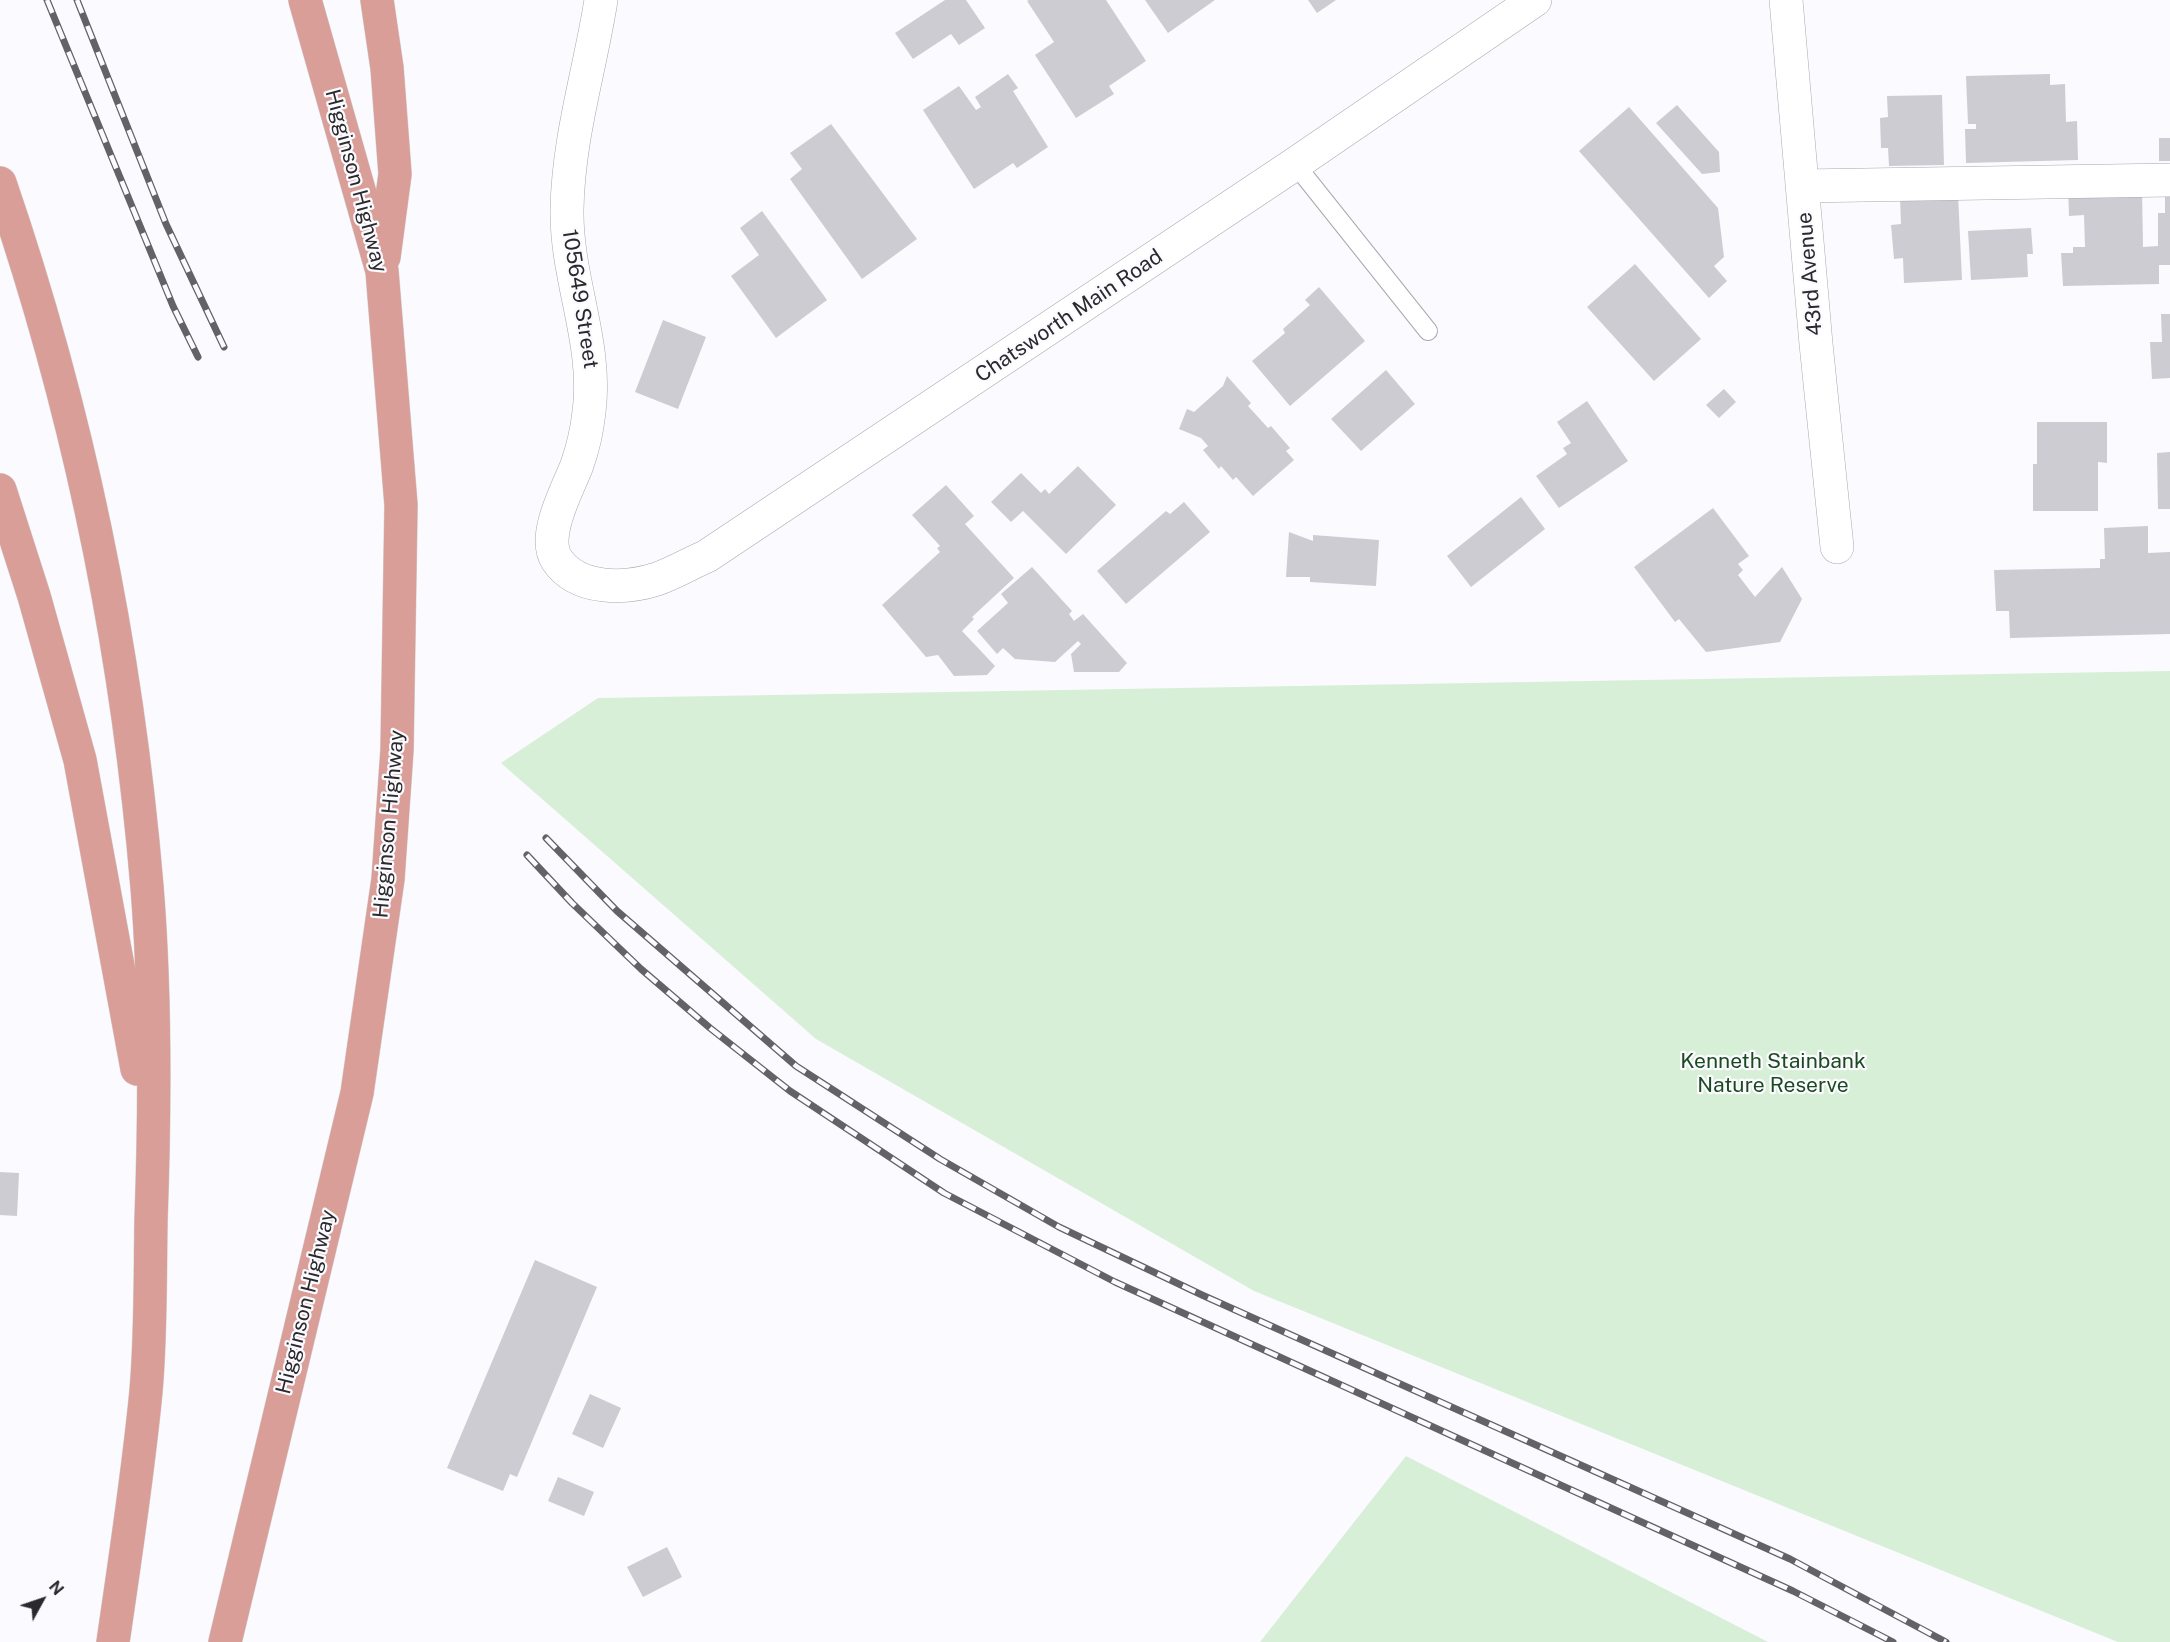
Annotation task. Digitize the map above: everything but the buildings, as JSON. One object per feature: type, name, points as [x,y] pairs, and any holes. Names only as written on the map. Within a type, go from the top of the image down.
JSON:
[{"type":"highway","name":"Higginson Highway","points":[[225,1642],[357,1093],[388,879],[397,750],[401,505],[382,271],[305,0]]},
{"type":"highway","points":[[377,0],[387,68],[395,174],[382,271]]},
{"type":"highway","points":[[0,183],[28,264],[72,428],[107,590],[129,715],[147,889],[154,1153],[146,1389],[113,1642]]},
{"type":"highway","points":[[0,490],[34,596],[80,760],[154,1153]]},
{"type":"street","name":"105649 Street","points":[[585,580],[568,570],[557,559],[552,548],[553,529],[578,463],[588,427],[591,402],[591,357],[569,249],[567,211],[572,146],[601,0]]},
{"type":"street","name":"Chatsworth Main Road","points":[[585,580],[629,586],[658,579],[707,556],[1295,164],[1535,0]]},
{"type":"street","name":"43rd Avenue","points":[[1786,0],[1837,547]]},
{"type":"street","points":[[1803,186],[2170,180]]},
{"type":"lane","points":[[1295,164],[1428,331]]},
{"type":"green space","name":"Kenneth Stainbank Nature Reserve","points":[[2170,671],[2170,1642],[2118,1642],[1254,1291],[816,1039],[501,763],[598,698]]},
{"type":"green space","points":[[1406,1456],[1768,1642],[1260,1642]]},
{"type":"railway","points":[[47,0],[173,306],[198,357]]},
{"type":"railway","points":[[77,0],[166,224],[224,347]]},
{"type":"railway","points":[[546,838],[617,911],[796,1066],[940,1159],[1059,1227],[1202,1295],[1790,1559],[1946,1642]]},
{"type":"railway","points":[[527,855],[572,903],[641,969],[710,1028],[790,1091],[944,1193],[1115,1282],[1793,1591],[1893,1642]]}]
